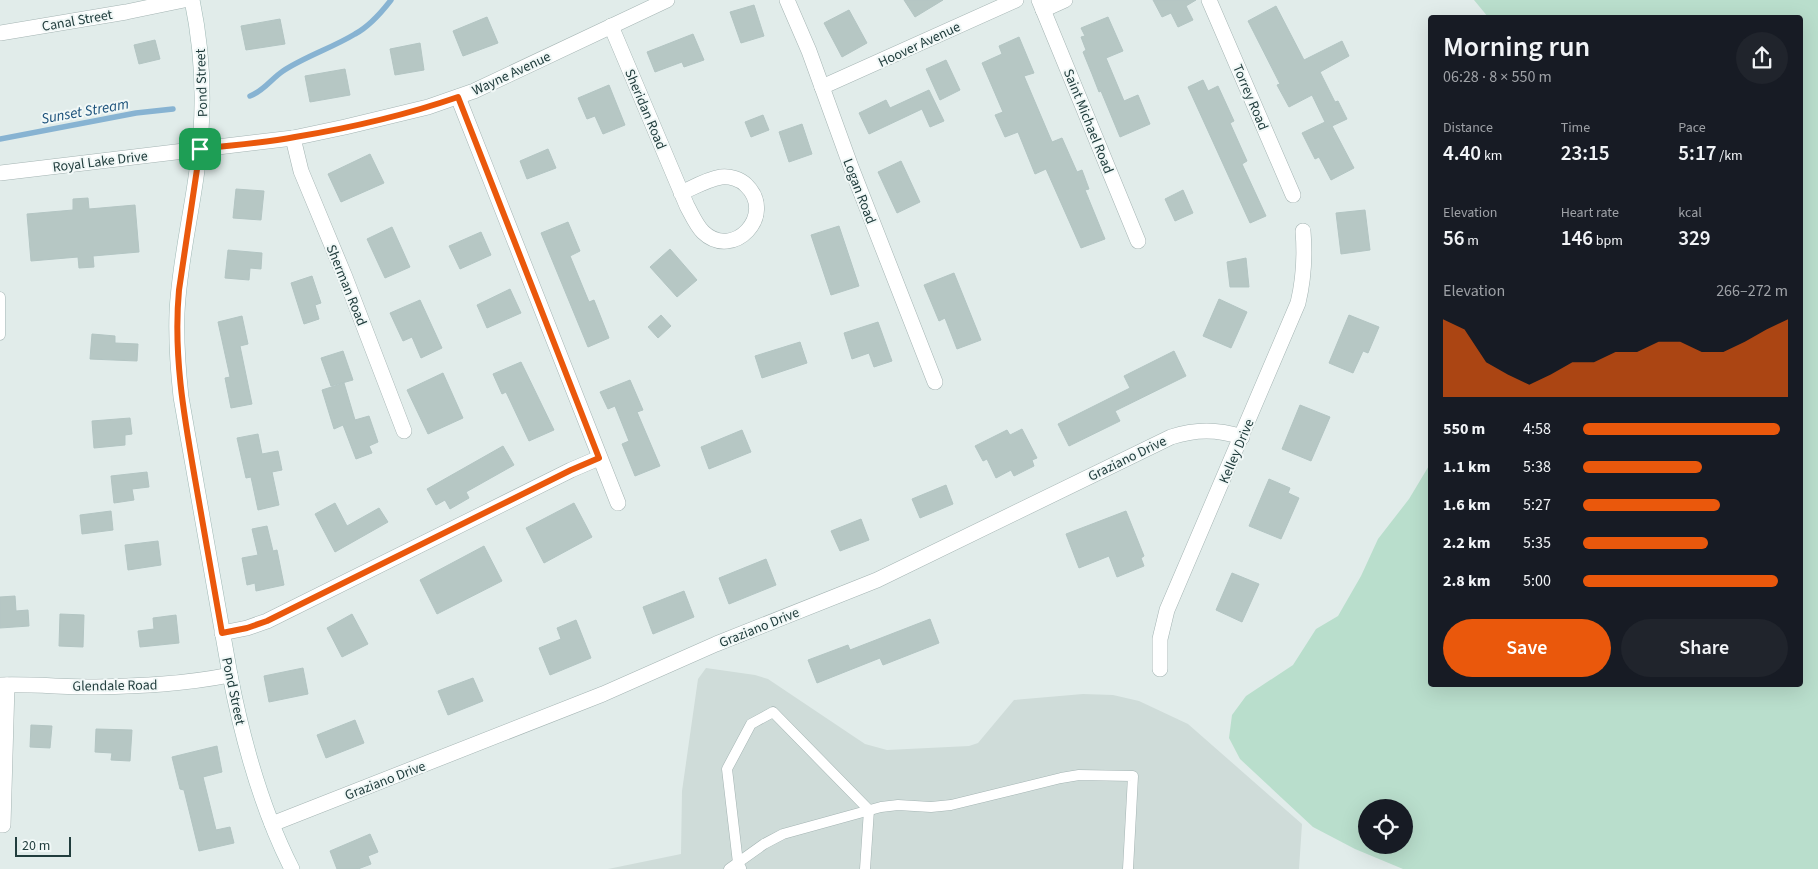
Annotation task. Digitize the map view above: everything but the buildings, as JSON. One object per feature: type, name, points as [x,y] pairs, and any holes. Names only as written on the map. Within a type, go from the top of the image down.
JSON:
[{"type":"street","name":"Canal Street","points":[[0,33],[126,12],[184,0]]},
{"type":"street","name":"Pond Street","points":[[192,0],[203,79],[203,102],[200,149],[177,312],[178,355],[184,418],[230,675],[250,762],[272,824],[292,869]]},
{"type":"street","name":"Wayne Avenue","points":[[200,149],[293,138],[428,107],[458,97],[667,0]]},
{"type":"street","name":"Logan Road","points":[[787,0],[822,87],[850,167],[935,382]]},
{"type":"street","name":"Hoover Avenue","points":[[822,87],[1016,0]]},
{"type":"street","points":[[1041,5],[1065,0]]},
{"type":"street","name":"Torrey Road","points":[[1209,0],[1292,195]]},
{"type":"street","name":"Saint Michael Road","points":[[1041,5],[1138,241]]},
{"type":"street","name":"Sheridan Road","points":[[611,26],[681,193],[698,227],[711,238],[723,241],[736,239],[747,232],[754,222],[757,209],[754,197],[748,187],[739,180],[719,177],[681,193]]},
{"type":"street","points":[[458,97],[618,503]]},
{"type":"street","name":"Sherman Road","points":[[293,138],[301,170],[345,277],[404,431]]},
{"type":"street","name":"Royal Lake Drive","points":[[0,173],[200,149]]},
{"type":"street","name":"Kelley Drive","points":[[1160,669],[1160,639],[1167,610],[1298,303],[1304,261],[1303,231]]},
{"type":"street","name":"Graziano Drive","points":[[272,824],[603,694],[716,644],[877,580],[1171,437],[1208,430],[1242,437]]},
{"type":"street","points":[[222,633],[247,628],[267,621],[599,458]]},
{"type":"street","name":"Glendale Road","points":[[4,685],[96,687],[175,684],[230,675]]},
{"type":"street","points":[[0,825],[3,825],[4,685]]},
{"type":"lane","points":[[0,297],[0,335]]},
{"type":"lane","points":[[740,866],[727,769],[751,724],[773,712],[869,810],[865,869]]},
{"type":"lane","points":[[729,869],[740,866],[764,844],[783,834],[869,810],[890,806],[930,807],[951,805],[1071,775],[1133,776],[1128,869]]},
{"type":"shaded area","points":[[706,668],[755,675],[768,679],[865,744],[887,750],[969,746],[978,743],[1014,700],[1083,694],[1113,695],[1139,701],[1188,724],[1302,824],[1299,869],[608,869],[681,854],[682,791],[698,679]]},
{"type":"green space","points":[[1474,0],[1818,0],[1818,869],[1403,869],[1367,854],[1413,854],[1413,799],[1358,799],[1358,850],[1313,827],[1240,759],[1229,738],[1232,715],[1246,696],[1293,665],[1316,629],[1338,616],[1361,576],[1378,539],[1409,499],[1428,467],[1428,687],[1803,687],[1803,15],[1486,15]]},
{"type":"waterway","name":"Sunset Stream","points":[[250,96],[292,66],[337,44],[366,27],[391,0]]},
{"type":"waterway","name":"Sunset Stream","points":[[0,139],[136,113],[173,109]]},
{"type":"route","points":[[458,97],[599,458],[571,470],[267,621],[236,631],[222,633],[184,418],[177,334],[179,290],[200,149],[293,138],[326,132],[428,107],[458,97]]}]
